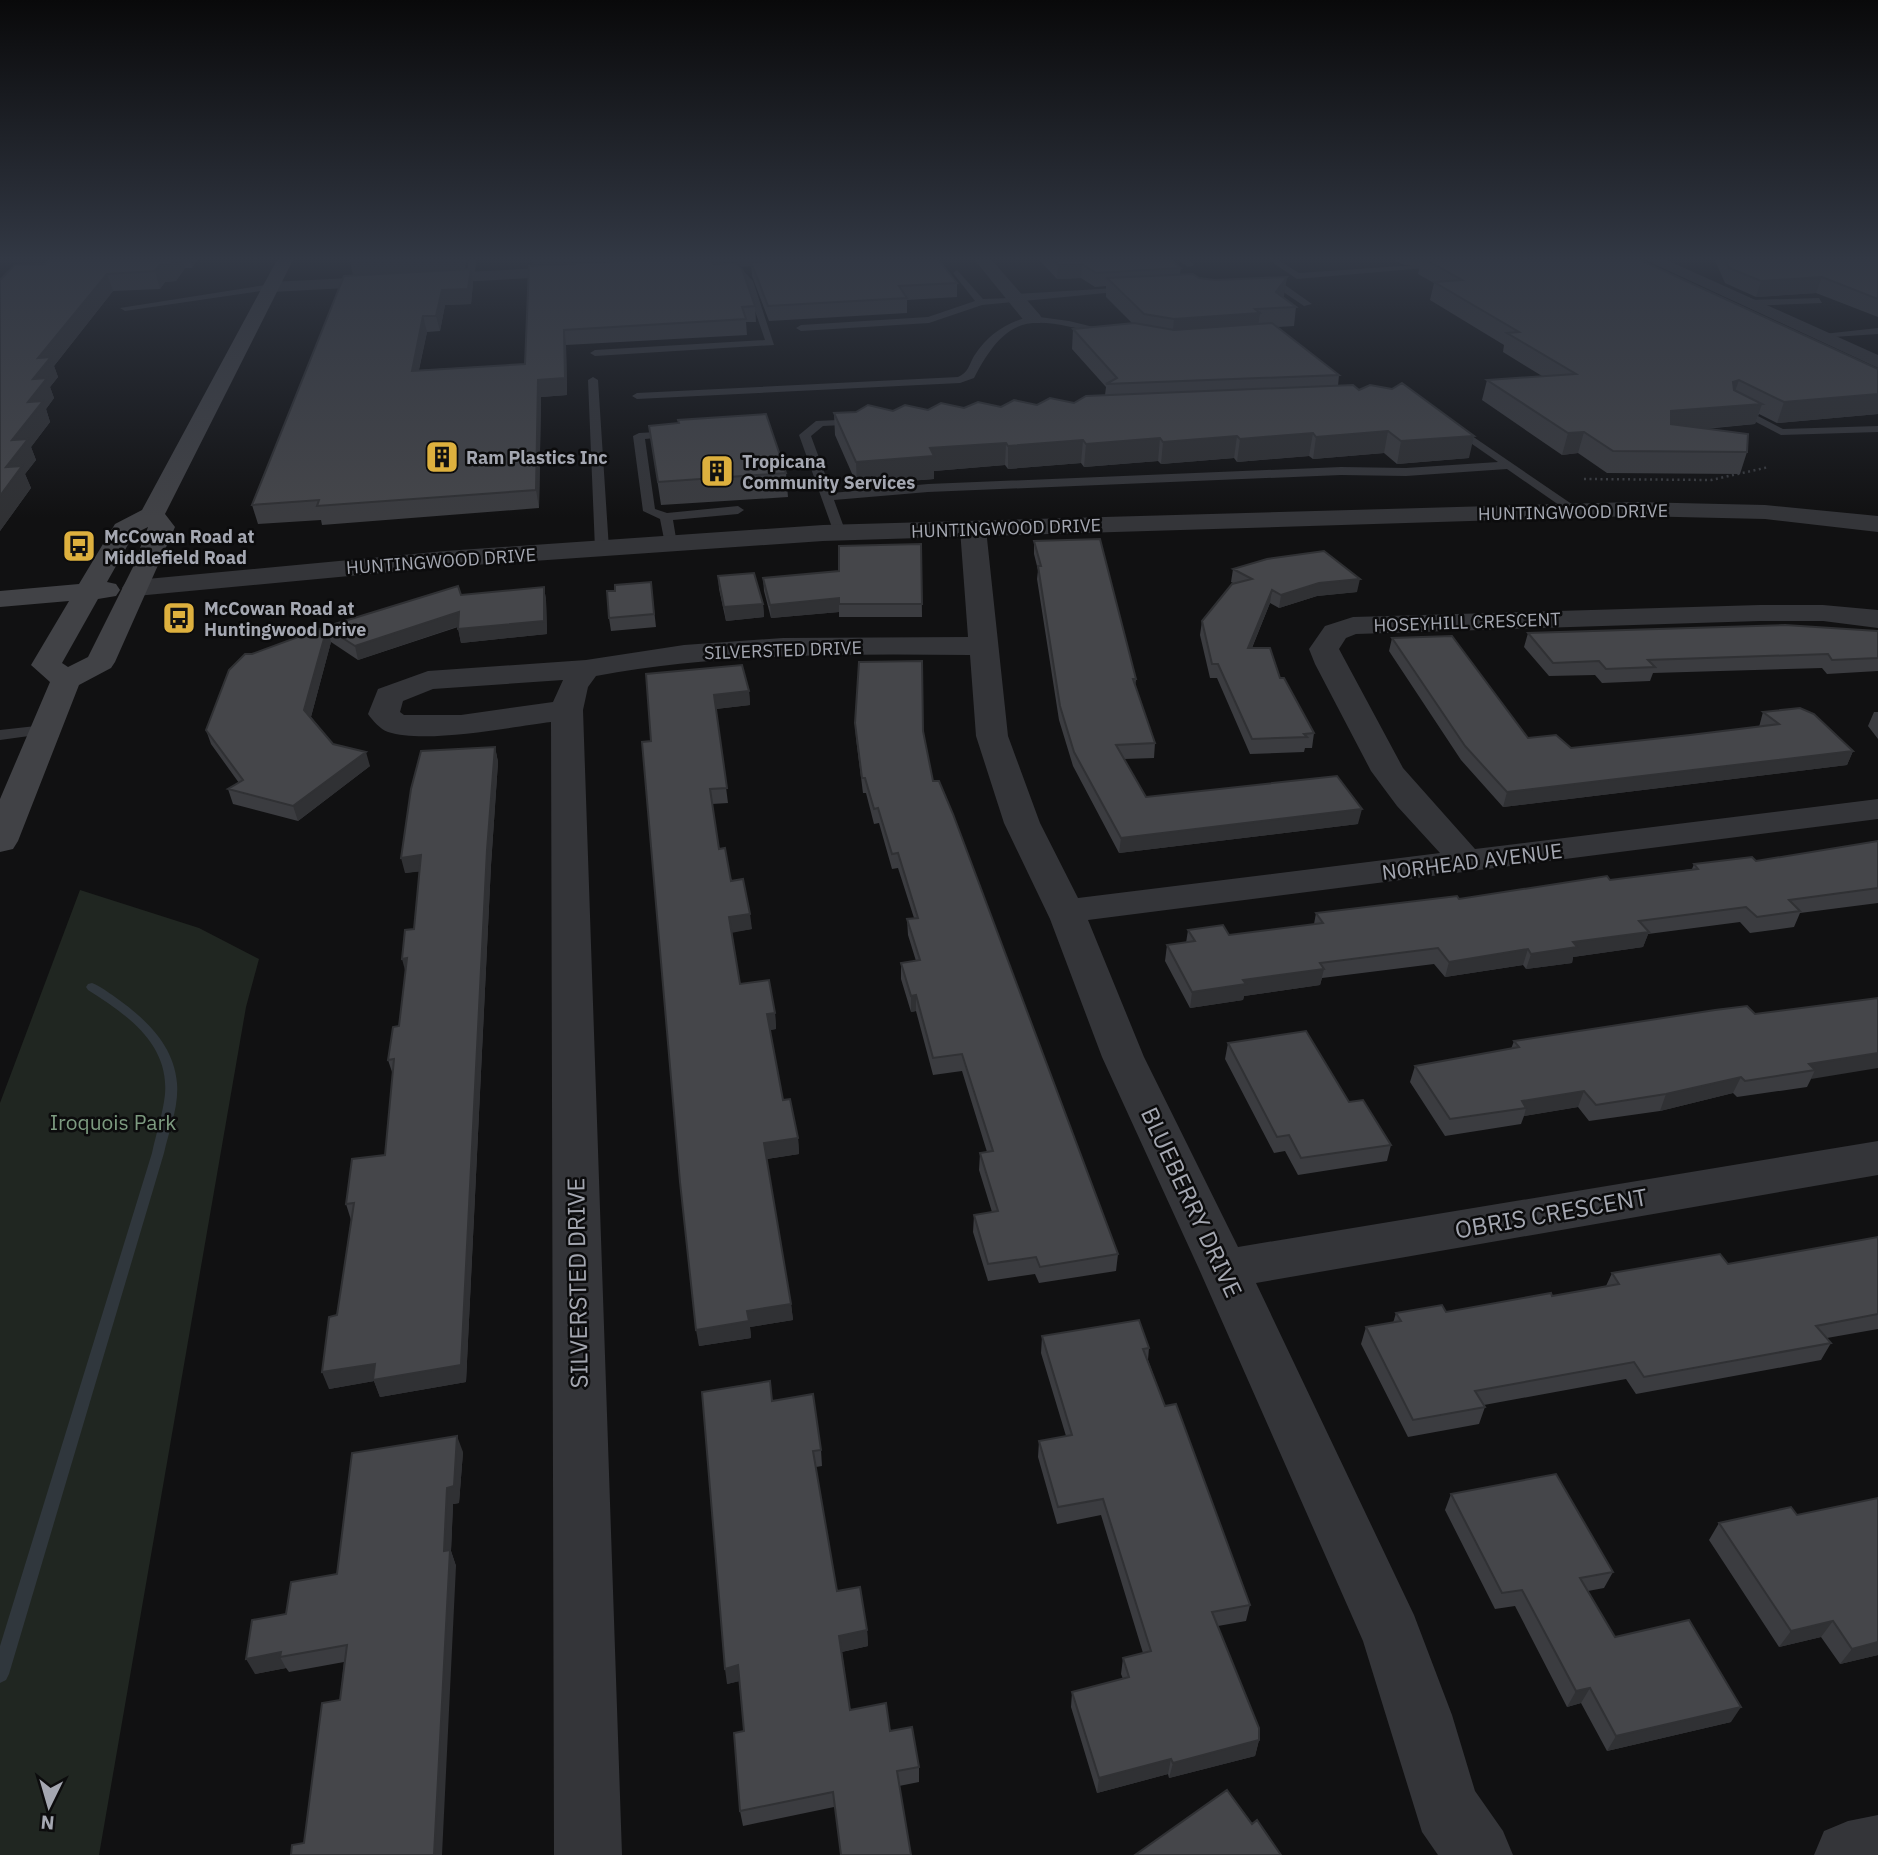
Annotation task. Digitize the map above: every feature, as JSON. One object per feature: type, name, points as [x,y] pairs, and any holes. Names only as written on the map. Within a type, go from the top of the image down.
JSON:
[{"type":"main road","points":[[66,680],[46,665],[85,592],[124,528],[152,515],[242,345]]},
{"type":"main road","points":[[0,841],[66,680],[100,662],[136,588],[162,527],[152,515]]},
{"type":"main road","points":[[0,599],[136,588]]},
{"type":"street","points":[[1840,345],[1878,362]]},
{"type":"street","name":"HUNTINGWOOD DRIVE","points":[[136,588],[445,559],[841,533],[1576,511],[1765,512],[1878,524]]},
{"type":"street","name":"BLUEBERRY DRIVE","points":[[973,529],[992,736],[1022,822],[1066,912],[1123,1057],[1224,1269],[1392,1637],[1420,1715],[1446,1808],[1479,1855]]},
{"type":"street","name":"HOSEYHILL CRESCENT","points":[[1468,862],[1409,799],[1388,771],[1324,649],[1335,632],[1353,626],[1760,613],[1823,613],[1878,619]]},
{"type":"street","name":"SILVERSTED DRIVE","points":[[567,710],[461,725],[396,724],[384,714],[389,696],[428,680],[586,669],[626,660],[757,647],[982,646]]},
{"type":"street","name":"SILVERSTED DRIVE","points":[[586,669],[573,687],[567,710],[588,1855]]},
{"type":"street","name":"NORHEAD AVENUE","points":[[1066,912],[1878,809]]},
{"type":"street","name":"OBRIS CRESCENT","points":[[1224,1269],[1878,1158]]},
{"type":"street","points":[[1848,1855],[1878,1849]]},
{"type":"lane","points":[[595,353],[743,345]]},
{"type":"lane","points":[[637,396],[960,380],[970,376],[976,356],[986,345]]},
{"type":"lane","points":[[593,380],[602,550]]},
{"type":"lane","points":[[1734,406],[1781,432],[1878,429]]},
{"type":"lane","points":[[841,533],[805,435],[820,424],[875,421]]},
{"type":"lane","points":[[1446,421],[1576,511]]},
{"type":"lane","points":[[692,433],[639,436],[649,511],[666,517],[738,510]]},
{"type":"lane","points":[[828,497],[928,488],[1341,471],[1406,472],[1509,465]]},
{"type":"lane","points":[[666,517],[671,544]]},
{"type":"lane","points":[[0,735],[45,730]]},
{"type":"path","points":[[1584,478],[1711,481],[1769,467]]},
{"type":"green space","name":"Iroquois Park","points":[[80,890],[199,928],[259,959],[246,1007],[99,1855],[0,1855],[0,1103]]},
{"type":"building","points":[[0,345],[49,345],[38,358],[51,357],[33,379],[47,378],[28,402],[43,401],[12,440],[28,439],[6,467],[22,466],[0,496]]},
{"type":"building","name":"Ram Plastics Inc","points":[[316,345],[417,345],[412,371],[525,364],[526,345],[564,345],[565,378],[538,380],[536,490],[317,506],[319,500],[252,505]]},
{"type":"building","points":[[1087,345],[1300,345],[1339,375],[1106,384],[1117,378]]},
{"type":"building","points":[[1526,345],[1825,345],[1878,369],[1878,394],[1784,402],[1739,380],[1733,382],[1734,390],[1762,404],[1671,411],[1671,424],[1748,434],[1747,452],[1613,451],[1584,432],[1568,433],[1487,380],[1576,374]]},
{"type":"building","points":[[1402,383],[1474,436],[1401,441],[1388,431],[1316,437],[1313,433],[1163,442],[1160,438],[1086,444],[1083,440],[1008,446],[1006,443],[930,448],[934,456],[856,462],[834,413],[856,412],[868,405],[893,411],[905,405],[928,410],[941,403],[964,408],[978,402],[1001,407],[1014,400],[1037,405],[1050,398],[1074,403],[1086,396],[1353,385],[1359,390],[1370,385],[1392,389]]},
{"type":"building","points":[[766,414],[786,473],[658,482],[649,426],[679,423],[678,420]]},
{"type":"building","points":[[1100,539],[1136,679],[1133,679],[1155,743],[1116,745],[1146,797],[1337,776],[1362,809],[1121,838],[1074,752],[1060,706],[1038,566],[1041,566],[1034,541]]},
{"type":"building","points":[[921,544],[922,604],[839,604],[839,598],[770,605],[763,578],[839,571],[839,546]]},
{"type":"building","points":[[1324,551],[1360,579],[1319,583],[1281,595],[1272,590],[1248,648],[1270,648],[1280,678],[1284,678],[1314,733],[1304,734],[1307,737],[1252,739],[1218,664],[1212,664],[1202,621],[1232,584],[1252,579],[1233,569],[1267,559]]},
{"type":"building","points":[[754,573],[763,604],[724,607],[718,576]]},
{"type":"building","points":[[651,582],[654,614],[609,618],[607,591],[615,591],[615,585]]},
{"type":"building","points":[[458,586],[461,595],[544,587],[544,621],[458,629],[459,612],[355,646],[327,628],[304,710],[333,744],[366,752],[293,806],[228,789],[243,780],[206,730],[229,670],[245,654],[252,654],[325,627]]},
{"type":"building","points":[[1785,625],[1878,631],[1878,658],[1832,660],[1828,654],[1648,660],[1655,667],[1606,669],[1599,661],[1553,663],[1528,633]]},
{"type":"building","points":[[1452,636],[1528,738],[1556,735],[1571,748],[1690,735],[1779,724],[1763,712],[1800,708],[1814,714],[1853,751],[1507,792],[1465,746],[1392,638]]},
{"type":"building","points":[[922,661],[923,731],[933,781],[939,781],[953,814],[1118,1254],[1040,1267],[1036,1257],[988,1264],[974,1215],[998,1211],[980,1153],[993,1151],[962,1054],[933,1058],[916,995],[911,996],[901,963],[920,960],[907,919],[918,918],[898,853],[892,854],[878,808],[874,809],[865,778],[862,778],[855,723],[859,662]]},
{"type":"building","points":[[742,665],[749,691],[714,695],[727,788],[710,789],[719,849],[725,848],[731,881],[743,879],[750,914],[729,917],[740,984],[769,980],[775,1013],[767,1014],[783,1100],[790,1099],[798,1138],[764,1143],[791,1304],[747,1311],[749,1321],[696,1330],[680,1182],[642,742],[651,741],[646,674]]},
{"type":"building","points":[[495,747],[487,850],[461,1365],[373,1380],[375,1364],[322,1372],[329,1317],[337,1315],[354,1203],[346,1204],[352,1159],[385,1155],[394,1059],[388,1060],[393,1027],[399,1026],[407,958],[402,959],[405,930],[414,929],[421,855],[401,858],[411,789],[421,751]]},
{"type":"building","points":[[1878,841],[1878,888],[1789,900],[1800,911],[1757,917],[1746,907],[1639,921],[1649,932],[1573,942],[1577,947],[1531,954],[1528,949],[1449,962],[1438,948],[1320,963],[1324,969],[1243,980],[1246,984],[1192,992],[1167,945],[1195,941],[1188,930],[1223,925],[1229,935],[1323,923],[1316,913],[1457,896],[1459,899],[1607,876],[1610,880],[1698,869],[1694,864],[1752,857],[1756,861]]},
{"type":"building","points":[[1878,998],[1878,1053],[1809,1064],[1815,1070],[1745,1081],[1741,1077],[1666,1094],[1596,1105],[1584,1091],[1522,1101],[1526,1108],[1450,1119],[1415,1066],[1519,1047],[1514,1041],[1715,1010],[1747,1006],[1755,1014]]},
{"type":"building","points":[[1306,1031],[1349,1102],[1363,1100],[1391,1145],[1301,1158],[1289,1135],[1277,1137],[1228,1043]]},
{"type":"building","points":[[1878,1237],[1878,1314],[1816,1326],[1831,1343],[1644,1377],[1634,1362],[1475,1391],[1485,1407],[1413,1420],[1366,1327],[1401,1321],[1396,1313],[1442,1305],[1446,1312],[1619,1284],[1612,1273],[1720,1254],[1728,1264]]},
{"type":"building","points":[[1139,1320],[1149,1348],[1143,1349],[1165,1406],[1176,1404],[1250,1605],[1212,1612],[1259,1728],[1259,1740],[1173,1763],[1171,1759],[1099,1778],[1072,1692],[1129,1677],[1123,1658],[1151,1651],[1103,1499],[1058,1507],[1039,1441],[1072,1435],[1042,1336]]},
{"type":"building","points":[[770,1381],[772,1401],[813,1394],[821,1450],[813,1451],[837,1591],[860,1587],[867,1630],[839,1636],[850,1710],[886,1703],[890,1731],[912,1727],[919,1767],[897,1771],[911,1855],[841,1855],[833,1792],[740,1811],[734,1733],[744,1731],[738,1665],[725,1669],[702,1392]]},
{"type":"building","points":[[457,1436],[454,1486],[447,1488],[444,1551],[450,1550],[434,1855],[291,1855],[292,1845],[304,1843],[322,1703],[340,1700],[347,1645],[280,1657],[281,1652],[246,1659],[252,1620],[286,1614],[291,1582],[337,1574],[352,1453]]},
{"type":"building","points":[[1556,1474],[1613,1572],[1580,1578],[1615,1637],[1689,1620],[1741,1707],[1616,1736],[1590,1688],[1576,1691],[1522,1590],[1502,1593],[1451,1494]]},
{"type":"building","points":[[1878,1498],[1878,1642],[1852,1649],[1833,1621],[1791,1631],[1719,1523],[1791,1507],[1797,1515]]},
{"type":"building","points":[[1227,1790],[1252,1824],[1257,1820],[1281,1855],[1135,1855]]},
{"type":"waterway","points":[[0,1674],[158,1153],[170,1101],[169,1068],[155,1039],[132,1015],[92,987]]},
{"type":"place","name":"Ram Plastics Inc","points":[[442,457]]},
{"type":"place","name":"Tropicana Community Services","points":[[717,471]]},
{"type":"place","name":"McCowan Road at Middlefield Road","points":[[79,546]]},
{"type":"place","name":"McCowan Road at Huntingwood Drive","points":[[179,618]]}]
